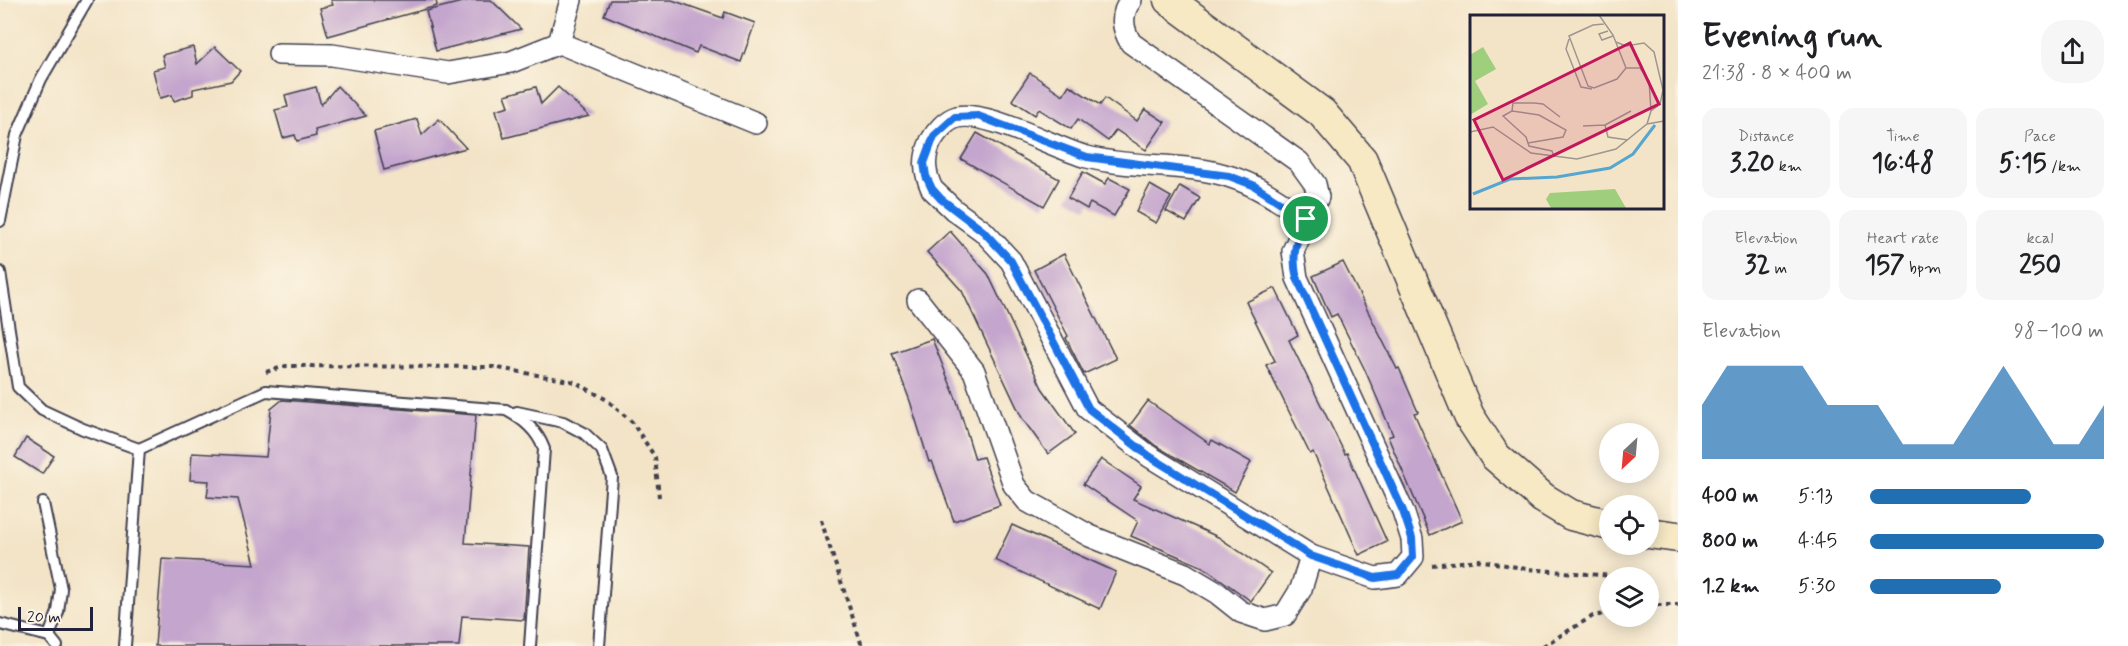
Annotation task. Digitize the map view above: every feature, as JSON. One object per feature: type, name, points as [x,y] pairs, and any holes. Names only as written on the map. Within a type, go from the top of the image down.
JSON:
[{"type":"main road","points":[[1169,0],[1322,113],[1362,160],[1469,416],[1495,456],[1543,498],[1571,515],[1599,522]]},
{"type":"main road","points":[[1659,534],[1678,537]]},
{"type":"street","points":[[559,43],[571,0]]},
{"type":"street","points":[[1131,0],[1123,19],[1124,32],[1131,44],[1299,162],[1315,184],[1318,196],[1293,252],[1297,278],[1403,511],[1412,538],[1413,557],[1398,575],[1375,578],[1311,556],[1149,456],[1089,409],[1018,272],[1000,247],[932,189],[924,163],[934,136],[944,125],[955,117],[978,116],[1087,157],[1229,176],[1253,185],[1306,219]]},
{"type":"street","points":[[279,54],[332,54],[448,73],[511,62],[559,43],[756,123]]},
{"type":"street","points":[[918,300],[974,371],[1014,484],[1028,501],[1090,536],[1185,574],[1217,593],[1241,612],[1265,620],[1285,615],[1301,590],[1311,556]]},
{"type":"lane","points":[[0,221],[17,135],[41,79],[87,0]]},
{"type":"lane","points":[[0,272],[18,387],[42,410],[83,429],[139,449],[266,391],[506,410],[563,422],[584,433],[602,450],[612,477],[599,646]]},
{"type":"lane","points":[[506,410],[525,421],[540,437],[544,449],[530,646]]},
{"type":"lane","points":[[124,646],[139,449]]},
{"type":"lane","points":[[43,503],[61,589],[58,612],[49,636]]},
{"type":"lane","points":[[0,624],[49,636],[57,646]]},
{"type":"path","points":[[820,520],[862,646]]},
{"type":"path","points":[[1413,557],[1435,566],[1479,560],[1527,569],[1599,575]]},
{"type":"path","points":[[1659,603],[1678,605]]},
{"type":"path","points":[[1543,646],[1593,616],[1599,615]]},
{"type":"building","points":[[331,0],[436,0],[437,6],[328,36],[320,8],[333,5]]},
{"type":"building","points":[[470,0],[491,0],[521,29],[436,51],[426,11]]},
{"type":"building","points":[[610,0],[672,0],[723,18],[725,12],[755,23],[741,62],[699,46],[696,53],[604,15]]},
{"type":"building","points":[[193,47],[197,64],[215,47],[240,71],[231,81],[193,89],[193,95],[174,101],[172,95],[160,98],[153,70],[165,67],[162,55]]},
{"type":"building","points":[[1030,73],[1063,95],[1069,85],[1100,105],[1105,98],[1137,121],[1145,109],[1165,122],[1146,150],[1116,130],[1108,141],[1078,119],[1071,129],[1039,109],[1035,115],[1012,100]]},
{"type":"building","points":[[337,86],[366,116],[315,130],[316,136],[297,141],[295,135],[283,138],[275,110],[288,107],[285,95],[316,87],[321,105]]},
{"type":"building","points":[[536,87],[541,104],[558,87],[589,116],[504,138],[496,110],[509,106],[505,95]]},
{"type":"building","points":[[417,119],[422,135],[439,119],[466,148],[384,170],[374,131]]},
{"type":"building","points":[[977,133],[1059,179],[1044,206],[961,159]]},
{"type":"building","points":[[1083,172],[1105,184],[1109,178],[1130,189],[1114,216],[1090,203],[1087,209],[1068,198]]},
{"type":"building","points":[[1150,185],[1171,197],[1156,223],[1136,212]]},
{"type":"building","points":[[1180,186],[1200,198],[1186,222],[1166,211]]},
{"type":"building","points":[[950,231],[988,274],[1042,388],[1075,434],[1048,454],[1022,418],[962,291],[927,252]]},
{"type":"building","points":[[1064,254],[1116,359],[1084,374],[1066,338],[1068,336],[1034,270]]},
{"type":"building","points":[[1343,262],[1397,369],[1399,368],[1418,412],[1414,413],[1462,521],[1430,535],[1388,437],[1393,435],[1365,370],[1337,314],[1331,317],[1313,276]]},
{"type":"building","points":[[1275,288],[1298,335],[1289,340],[1345,454],[1347,453],[1387,542],[1359,555],[1313,452],[1310,454],[1266,365],[1275,361],[1246,302]]},
{"type":"building","points":[[932,339],[957,401],[975,459],[983,457],[1000,505],[954,521],[932,461],[929,462],[892,353]]},
{"type":"building","points":[[282,400],[476,415],[465,543],[529,547],[524,620],[462,616],[459,646],[155,646],[162,559],[255,564],[238,499],[207,497],[209,481],[190,480],[192,453],[266,457],[271,409]]},
{"type":"building","points":[[1148,401],[1210,444],[1212,440],[1251,462],[1235,492],[1156,446],[1130,425]]},
{"type":"building","points":[[26,438],[54,456],[42,474],[15,457]]},
{"type":"building","points":[[1101,459],[1141,486],[1133,499],[1218,537],[1271,573],[1251,601],[1203,567],[1131,536],[1138,521],[1083,484]]},
{"type":"building","points":[[1012,525],[1116,572],[1100,609],[995,560]]},
{"type":"route","points":[[978,116],[1087,157],[1229,176],[1253,185],[1306,219],[1293,252],[1293,264],[1297,278],[1403,511],[1412,538],[1413,557],[1398,575],[1375,578],[1350,572],[1311,556],[1149,456],[1089,409],[1065,367],[1018,272],[1000,247],[932,189],[926,176],[924,163],[927,149],[934,136],[944,125],[955,117],[978,116]]}]
